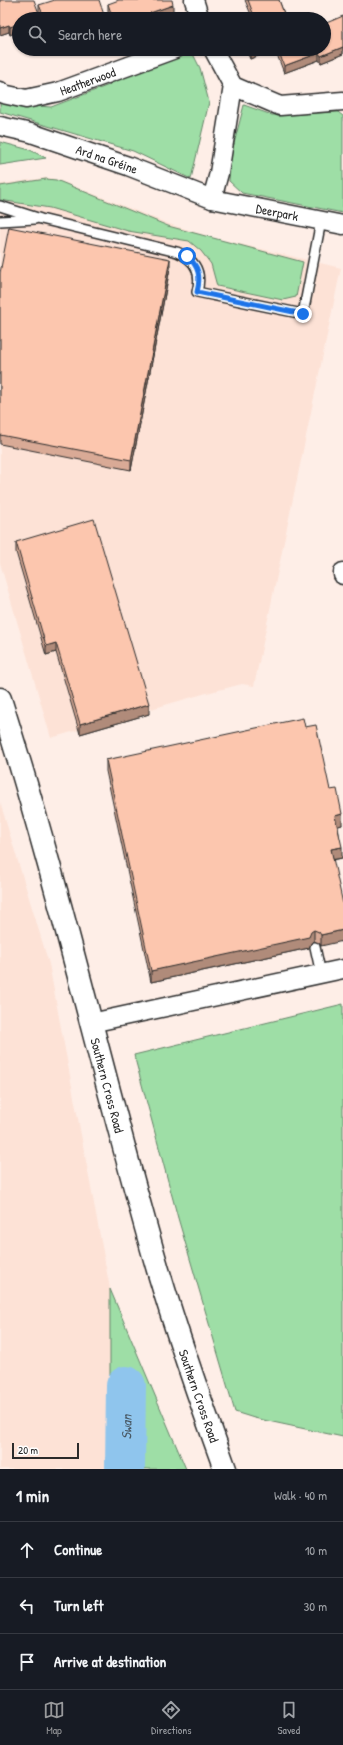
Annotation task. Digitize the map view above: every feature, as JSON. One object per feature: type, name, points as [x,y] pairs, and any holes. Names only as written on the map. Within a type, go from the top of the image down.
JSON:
[{"type":"main road","name":"Southern Cross Road","points":[[0,699],[159,1271],[206,1417],[225,1469]]},
{"type":"street","points":[[194,0],[198,12]]},
{"type":"street","name":"Heatherwood","points":[[0,90],[3,94],[26,99],[58,92],[156,56]]},
{"type":"street","points":[[216,56],[233,86],[280,106],[343,101]]},
{"type":"street","points":[[212,199],[219,173],[233,86]]},
{"type":"street","name":"Ard na Gréine","points":[[0,126],[31,133],[121,163],[212,199]]},
{"type":"street","name":"Deerpark","points":[[212,199],[343,225]]},
{"type":"street","points":[[91,1023],[343,969]]},
{"type":"lane","points":[[0,206],[41,218],[177,252],[193,261],[198,270],[200,281],[197,292],[303,314],[321,221]]},
{"type":"lane","points":[[0,221],[41,218]]},
{"type":"lane","points":[[315,947],[321,974]]},
{"type":"shaded area","points":[[45,178],[56,179],[169,224],[215,238],[341,268],[254,686],[242,684],[51,738],[0,563],[0,184]]},
{"type":"shaded area","points":[[0,802],[49,964],[110,1289],[110,1460],[107,1469],[0,1469]]},
{"type":"green space","points":[[179,56],[194,56],[200,68],[209,102],[191,179],[133,151],[0,112],[0,103],[51,107],[109,85],[120,74]]},
{"type":"green space","points":[[244,105],[272,115],[338,112],[343,116],[343,213],[242,193],[229,181],[231,155]]},
{"type":"green space","points":[[0,142],[30,150],[46,158],[0,165]]},
{"type":"green space","points":[[46,179],[56,180],[168,226],[303,262],[296,297],[283,300],[217,286],[211,264],[201,251],[189,241],[128,231],[50,208],[0,200],[0,186]]},
{"type":"green space","points":[[343,1004],[343,1437],[254,1418],[235,1412],[178,1218],[134,1055]]},
{"type":"green space","points":[[110,1289],[186,1469],[107,1469],[110,1460]]},
{"type":"building","points":[[0,0],[34,0],[38,12],[12,12],[12,26],[10,27],[9,25],[0,28]]},
{"type":"building","points":[[55,0],[99,0],[103,12],[42,12],[39,5]]},
{"type":"building","points":[[119,0],[172,0],[173,5],[153,12],[111,12],[108,4]]},
{"type":"building","points":[[248,0],[279,0],[283,12],[252,12]]},
{"type":"building","points":[[343,16],[343,47],[331,52],[331,21]]},
{"type":"building","points":[[280,56],[311,56],[284,66]]},
{"type":"building","points":[[9,227],[170,259],[131,460],[0,435],[0,273]]},
{"type":"building","points":[[94,519],[149,704],[80,724],[56,643],[46,646],[16,542]]},
{"type":"building","points":[[303,718],[305,727],[316,725],[330,790],[337,789],[342,814],[335,816],[342,847],[331,849],[343,904],[343,930],[321,935],[319,932],[314,930],[311,932],[309,937],[151,971],[106,760]]},
{"type":"waterway","name":"Swan","points":[[125,1469],[126,1386]]},
{"type":"route","points":[[187,256],[193,261],[198,270],[200,281],[197,292],[303,314]]}]
